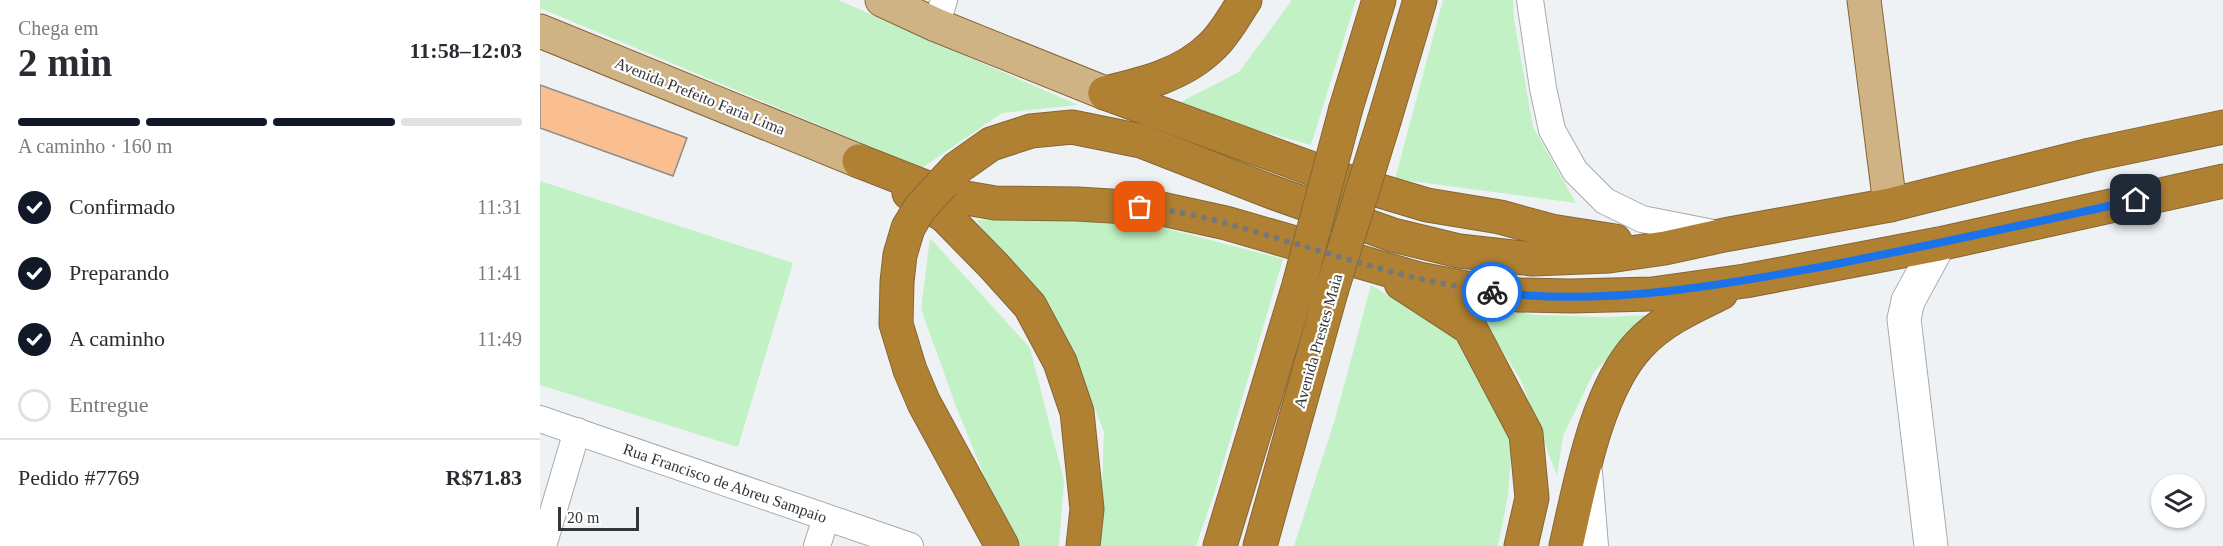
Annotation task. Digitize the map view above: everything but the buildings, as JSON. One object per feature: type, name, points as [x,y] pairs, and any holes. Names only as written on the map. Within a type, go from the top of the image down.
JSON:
[{"type":"highway","points":[[1105,93],[1151,81],[1182,69],[1212,46],[1245,0]]},
{"type":"highway","name":"Avenida Prestes Maia","points":[[1220,546],[1299,285],[1346,108],[1379,0]]},
{"type":"highway","name":"Avenida Prestes Maia","points":[[1260,546],[1331,292],[1420,0]]},
{"type":"highway","points":[[1105,93],[1341,179],[1427,206],[1500,217],[1551,231],[1665,248]]},
{"type":"highway","points":[[1002,546],[924,403],[906,359],[896,324],[900,255],[908,228],[920,208],[957,168],[991,144],[1032,131],[1072,128],[1141,141],[1269,191],[1393,235],[1459,250],[1533,259],[1609,256],[1665,248],[1890,205],[2090,155],[2223,127]]},
{"type":"highway","points":[[860,161],[943,194],[995,203],[1077,204],[1162,209],[1226,224],[1429,281],[1518,295],[1571,297],[1652,294],[1745,281],[1939,244],[2223,181]]},
{"type":"highway","points":[[860,161],[945,216],[1030,306],[1060,362],[1077,412],[1088,509],[1083,546]]},
{"type":"highway","points":[[1371,265],[1428,299],[1470,328],[1526,434],[1532,498],[1521,546]]},
{"type":"highway","points":[[1566,546],[1587,452],[1617,375],[1640,344],[1680,313],[1745,281]]},
{"type":"main road","points":[[882,0],[940,13],[1105,93]]},
{"type":"main road","points":[[1864,0],[1890,205]]},
{"type":"main road","name":"Avenida Prefeito Faria Lima","points":[[540,31],[860,161]]},
{"type":"street","points":[[1530,0],[1543,88],[1552,130],[1575,171],[1605,201],[1642,219],[1724,235]]},
{"type":"street","points":[[1932,546],[1904,319],[1908,301],[1939,244]]},
{"type":"street","name":"Rua Francisco de Abreu Sampaio","points":[[540,419],[910,546]]},
{"type":"street","points":[[543,546],[577,431]]},
{"type":"street","points":[[1587,452],[1595,546]]},
{"type":"street","points":[[817,546],[826,518]]},
{"type":"green space","points":[[540,0],[838,0],[1078,105],[1002,113],[922,168],[540,8]]},
{"type":"green space","points":[[1292,0],[1356,0],[1311,145],[1171,107],[1239,72]]},
{"type":"green space","points":[[1443,0],[1513,0],[1514,19],[1533,127],[1576,203],[1395,179]]},
{"type":"green space","points":[[540,181],[793,263],[738,447],[540,385]]},
{"type":"green space","points":[[1080,219],[1145,223],[1283,259],[1215,491],[1196,546],[1100,546],[1104,432],[1072,350],[976,220]]},
{"type":"green space","points":[[930,238],[1030,348],[1064,481],[1059,546],[1015,546],[1005,527],[957,409],[921,309]]},
{"type":"green space","points":[[1371,285],[1461,339],[1512,441],[1508,495],[1498,546],[1294,546],[1335,419]]},
{"type":"green space","points":[[1473,305],[1537,315],[1606,317],[1651,315],[1594,372],[1563,436],[1557,476],[1521,380]]},
{"type":"way so far","points":[[1140,207],[1162,209],[1226,224],[1419,279],[1492,292]]},
{"type":"route","points":[[1492,292],[1571,297],[1652,294],[1745,281],[1939,244],[2136,200]]}]
